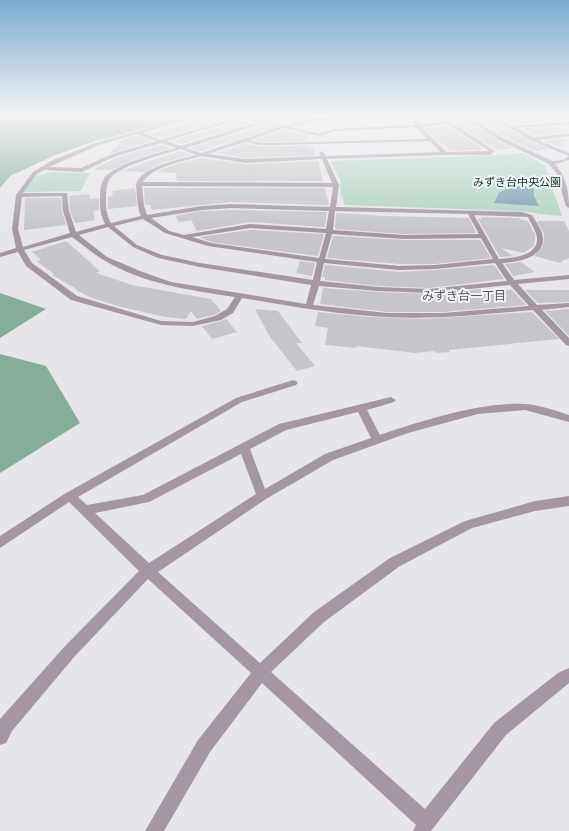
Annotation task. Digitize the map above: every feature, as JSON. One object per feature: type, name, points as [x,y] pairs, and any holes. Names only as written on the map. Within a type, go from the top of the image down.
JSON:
[{"type":"street","points":[[76,153],[35,173],[18,195],[15,229],[20,250],[29,264],[74,298],[161,322],[193,324],[218,318],[230,311],[240,295]]},
{"type":"street","points":[[44,168],[82,170],[114,156],[126,153]]},
{"type":"street","points":[[166,153],[133,163],[115,172],[107,180],[102,190],[103,214],[109,225],[134,246],[160,257],[200,265],[316,282],[378,289],[429,291],[513,284],[569,277]]},
{"type":"street","points":[[196,153],[246,161],[444,153],[490,153]]},
{"type":"street","points":[[140,181],[150,172],[162,166],[209,153]]},
{"type":"street","points":[[309,307],[322,261],[334,208],[335,183],[322,153]]},
{"type":"street","points":[[530,153],[551,163],[557,169],[564,183],[569,206]]},
{"type":"street","points":[[551,163],[565,161],[569,158]]},
{"type":"street","points":[[140,181],[335,183]]},
{"type":"street","points":[[0,255],[73,234],[147,216],[185,209],[219,206],[522,214],[530,216],[534,222],[540,241],[534,251],[520,259],[435,268],[399,268],[322,261],[210,245],[182,238],[167,232],[153,223],[147,216],[143,214],[141,206],[140,181]]},
{"type":"street","points":[[18,195],[65,194],[66,211],[73,234],[105,258],[137,273],[170,284],[309,307],[387,315],[443,315],[569,305]]},
{"type":"street","points":[[470,213],[497,261],[513,284],[569,343]]},
{"type":"street","points":[[182,238],[207,232],[250,226],[329,233],[404,237],[483,236]]},
{"type":"street","points":[[0,544],[70,496],[239,400],[294,383]]},
{"type":"street","points":[[84,510],[145,499],[283,427],[391,400]]},
{"type":"street","points":[[0,737],[6,725],[70,651],[148,571],[262,496],[329,457],[404,430],[478,411],[525,407],[569,419]]},
{"type":"street","points":[[361,408],[377,439]]},
{"type":"street","points":[[244,447],[262,496]]},
{"type":"street","points":[[70,496],[148,571],[261,672],[424,826],[500,729],[563,678],[569,675]]},
{"type":"street","points":[[154,831],[204,746],[261,672],[319,618],[395,562],[469,524],[535,506],[569,501]]},
{"type":"green space","points":[[0,153],[62,153],[10,176],[0,188]]},
{"type":"green space","name":"みずき台中央公園","points":[[522,153],[545,166],[562,216],[516,211],[345,205],[341,194],[340,180],[331,162],[500,155]]},
{"type":"green space","points":[[51,172],[90,173],[81,191],[23,192],[37,176]]},
{"type":"green space","points":[[0,293],[46,309],[0,338]]},
{"type":"green space","points":[[0,354],[46,366],[80,423],[0,473]]},
{"type":"water","points":[[525,185],[534,188],[534,196],[539,206],[494,203],[499,193],[506,189]]},
{"type":"building","points":[[132,153],[155,153],[138,158],[111,170],[93,170],[117,157]]},
{"type":"building","points":[[175,153],[185,153],[191,155],[161,163],[144,172],[123,171]]},
{"type":"building","points":[[215,153],[315,153],[316,155],[246,158]]},
{"type":"building","points":[[201,158],[246,164],[318,161],[323,181],[177,181],[176,173],[156,172],[170,166]]},
{"type":"building","points":[[135,188],[137,206],[108,209],[108,197],[113,196],[112,191]]},
{"type":"building","points":[[144,188],[325,188],[329,205],[231,202],[152,210],[150,204],[145,205]]},
{"type":"building","points":[[89,194],[90,199],[99,198],[99,210],[93,211],[95,220],[75,223],[70,211],[69,196]]},
{"type":"building","points":[[25,198],[61,198],[62,211],[66,225],[24,230]]},
{"type":"building","points":[[231,210],[327,212],[325,227],[250,222],[197,231],[191,220],[179,222],[175,216],[202,211]]},
{"type":"building","points":[[336,213],[469,218],[476,233],[404,234],[335,229]]},
{"type":"building","points":[[481,217],[520,218],[521,220],[528,221],[535,235],[534,246],[523,253],[501,248],[513,256],[500,257],[478,219],[482,219]]},
{"type":"building","points":[[537,221],[564,221],[569,231],[569,258],[561,263],[534,256],[542,248],[544,241],[544,234]]},
{"type":"building","points":[[250,230],[324,234],[318,256],[211,242],[200,237]]},
{"type":"building","points":[[333,236],[404,240],[480,240],[491,258],[435,264],[399,264],[327,258]]},
{"type":"building","points":[[66,241],[100,271],[96,273],[132,285],[211,299],[221,311],[214,315],[197,319],[191,311],[186,319],[166,317],[121,307],[90,297],[52,275],[54,274],[36,261],[41,260],[32,252]]},
{"type":"building","points":[[300,261],[315,263],[312,276],[296,273]]},
{"type":"building","points":[[521,262],[535,272],[513,276],[505,264]]},
{"type":"building","points":[[325,265],[399,272],[494,265],[504,279],[429,288],[378,286],[325,280],[325,277],[322,277]]},
{"type":"building","points":[[323,288],[429,294],[482,289],[512,290],[526,305],[443,312],[387,312],[320,304]]},
{"type":"building","points":[[525,290],[569,290],[569,302],[538,303]]},
{"type":"building","points":[[255,309],[278,311],[302,343],[296,343],[315,366],[297,371],[270,337]]},
{"type":"building","points":[[569,309],[569,336],[545,311]]},
{"type":"building","points":[[318,312],[369,317],[424,319],[532,312],[559,339],[449,350],[450,352],[436,353],[434,351],[415,353],[357,346],[356,348],[325,345],[328,328],[315,326]]},
{"type":"building","points":[[226,319],[237,332],[212,339],[202,326],[221,321]]},
{"type":"district","name":"みずき台一丁目","points":[[464,296]]}]
